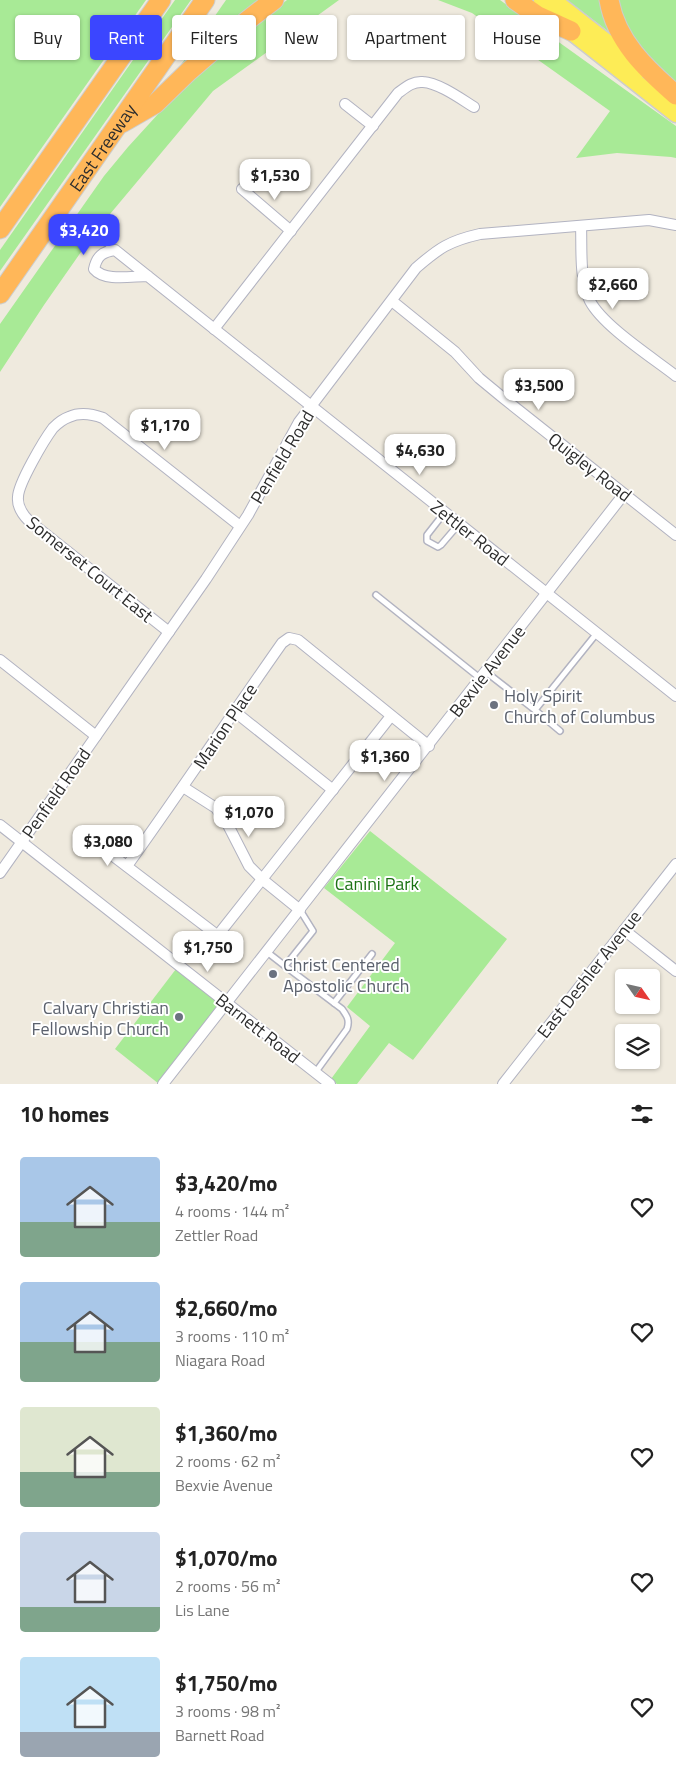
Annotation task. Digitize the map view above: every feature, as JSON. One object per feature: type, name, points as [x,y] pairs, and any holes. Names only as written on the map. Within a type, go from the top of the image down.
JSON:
[{"type":"highway","name":"East Freeway","points":[[0,229],[161,0]]},
{"type":"highway","name":"East Freeway","points":[[0,294],[206,0]]},
{"type":"highway","points":[[116,126],[155,104],[189,71],[274,0]]},
{"type":"highway","points":[[515,0],[538,16],[571,31]]},
{"type":"highway","points":[[609,0],[614,21],[635,56],[676,96]]},
{"type":"main road","points":[[676,96],[554,1],[542,0],[545,11],[676,114]]},
{"type":"street","points":[[214,329],[398,93],[409,84],[423,82],[437,85],[474,107]]},
{"type":"street","points":[[344,104],[373,126]]},
{"type":"street","points":[[242,190],[291,231]]},
{"type":"street","name":"Penfield Road","points":[[0,873],[169,632],[240,526],[299,422],[416,268],[437,251],[457,239],[480,234],[649,220],[676,225]]},
{"type":"street","points":[[581,226],[584,278],[590,300],[598,313],[676,376]]},
{"type":"street","points":[[115,250],[103,252],[97,260],[94,269],[99,274],[108,276],[148,276]]},
{"type":"street","name":"Zettler Road","points":[[115,250],[676,696]]},
{"type":"street","name":"Quigley Road","points":[[392,301],[456,352],[479,378],[502,397],[676,535]]},
{"type":"street","name":"Somerset Court East","points":[[169,632],[23,515],[18,501],[21,482],[50,434],[61,421],[76,414],[94,415],[110,423],[240,526]]},
{"type":"street","name":"Bexvie Avenue","points":[[163,1084],[624,494]]},
{"type":"street","name":"Marion Place","points":[[127,866],[184,787],[282,643],[290,638],[298,640],[391,716]]},
{"type":"street","points":[[0,660],[96,736]]},
{"type":"street","points":[[234,711],[333,790]]},
{"type":"street","points":[[218,935],[391,716],[429,746]]},
{"type":"street","points":[[184,787],[216,808],[228,825],[249,866],[300,910]]},
{"type":"street","name":"Barnett Road","points":[[0,825],[330,1084]]},
{"type":"street","points":[[104,849],[234,948]]},
{"type":"street","name":"East Deshler Avenue","points":[[503,1084],[676,864]]},
{"type":"street","points":[[624,930],[676,971]]},
{"type":"lane","points":[[98,236],[115,250]]},
{"type":"lane","points":[[444,512],[427,535],[427,541],[438,547],[459,524]]},
{"type":"lane","points":[[376,595],[483,676],[535,710],[560,731]]},
{"type":"lane","points":[[535,710],[596,633]]},
{"type":"lane","points":[[285,966],[312,931],[300,910]]},
{"type":"lane","points":[[267,952],[334,1003],[348,1017],[347,1029],[315,1073]]},
{"type":"lane","points":[[334,1003],[372,954]]},
{"type":"green space","points":[[0,0],[146,0],[135,15],[90,15],[90,60],[104,60],[0,207]]},
{"type":"green space","points":[[175,0],[191,0],[180,15],[172,15],[172,27],[162,41],[162,19]]},
{"type":"green space","points":[[226,0],[270,0],[250,15],[216,15]]},
{"type":"green space","points":[[287,0],[339,0],[318,15],[269,15]]},
{"type":"green space","points":[[438,0],[500,0],[521,15],[475,15]]},
{"type":"green space","points":[[567,0],[602,0],[613,35]]},
{"type":"green space","points":[[614,0],[676,0],[676,82],[648,58],[635,43]]},
{"type":"green space","points":[[266,17],[266,53],[256,60],[256,25]]},
{"type":"green space","points":[[559,42],[676,126],[676,158],[617,153],[576,158],[610,111],[538,60],[559,60]]},
{"type":"green space","points":[[133,60],[149,60],[0,271],[0,250]]},
{"type":"green space","points":[[184,60],[192,60],[176,72]]},
{"type":"green space","points":[[213,60],[256,60],[213,91],[95,232],[0,372],[0,324],[104,176],[190,79]]},
{"type":"green space","name":"Canini Park","points":[[370,831],[507,939],[413,1060],[389,1043],[357,1084],[337,1084],[331,1079],[370,1026],[347,1007],[395,943],[324,888]]},
{"type":"green space","points":[[176,969],[215,1000],[218,1006],[159,1084],[115,1049]]},
{"type":"place","name":"Holy Spirit Church of Columbus","points":[[494,705]]},
{"type":"place","name":"Christ Centered Apostolic Church","points":[[273,974]]},
{"type":"place","name":"Calvary Christian Fellowship Church","points":[[179,1017]]}]
